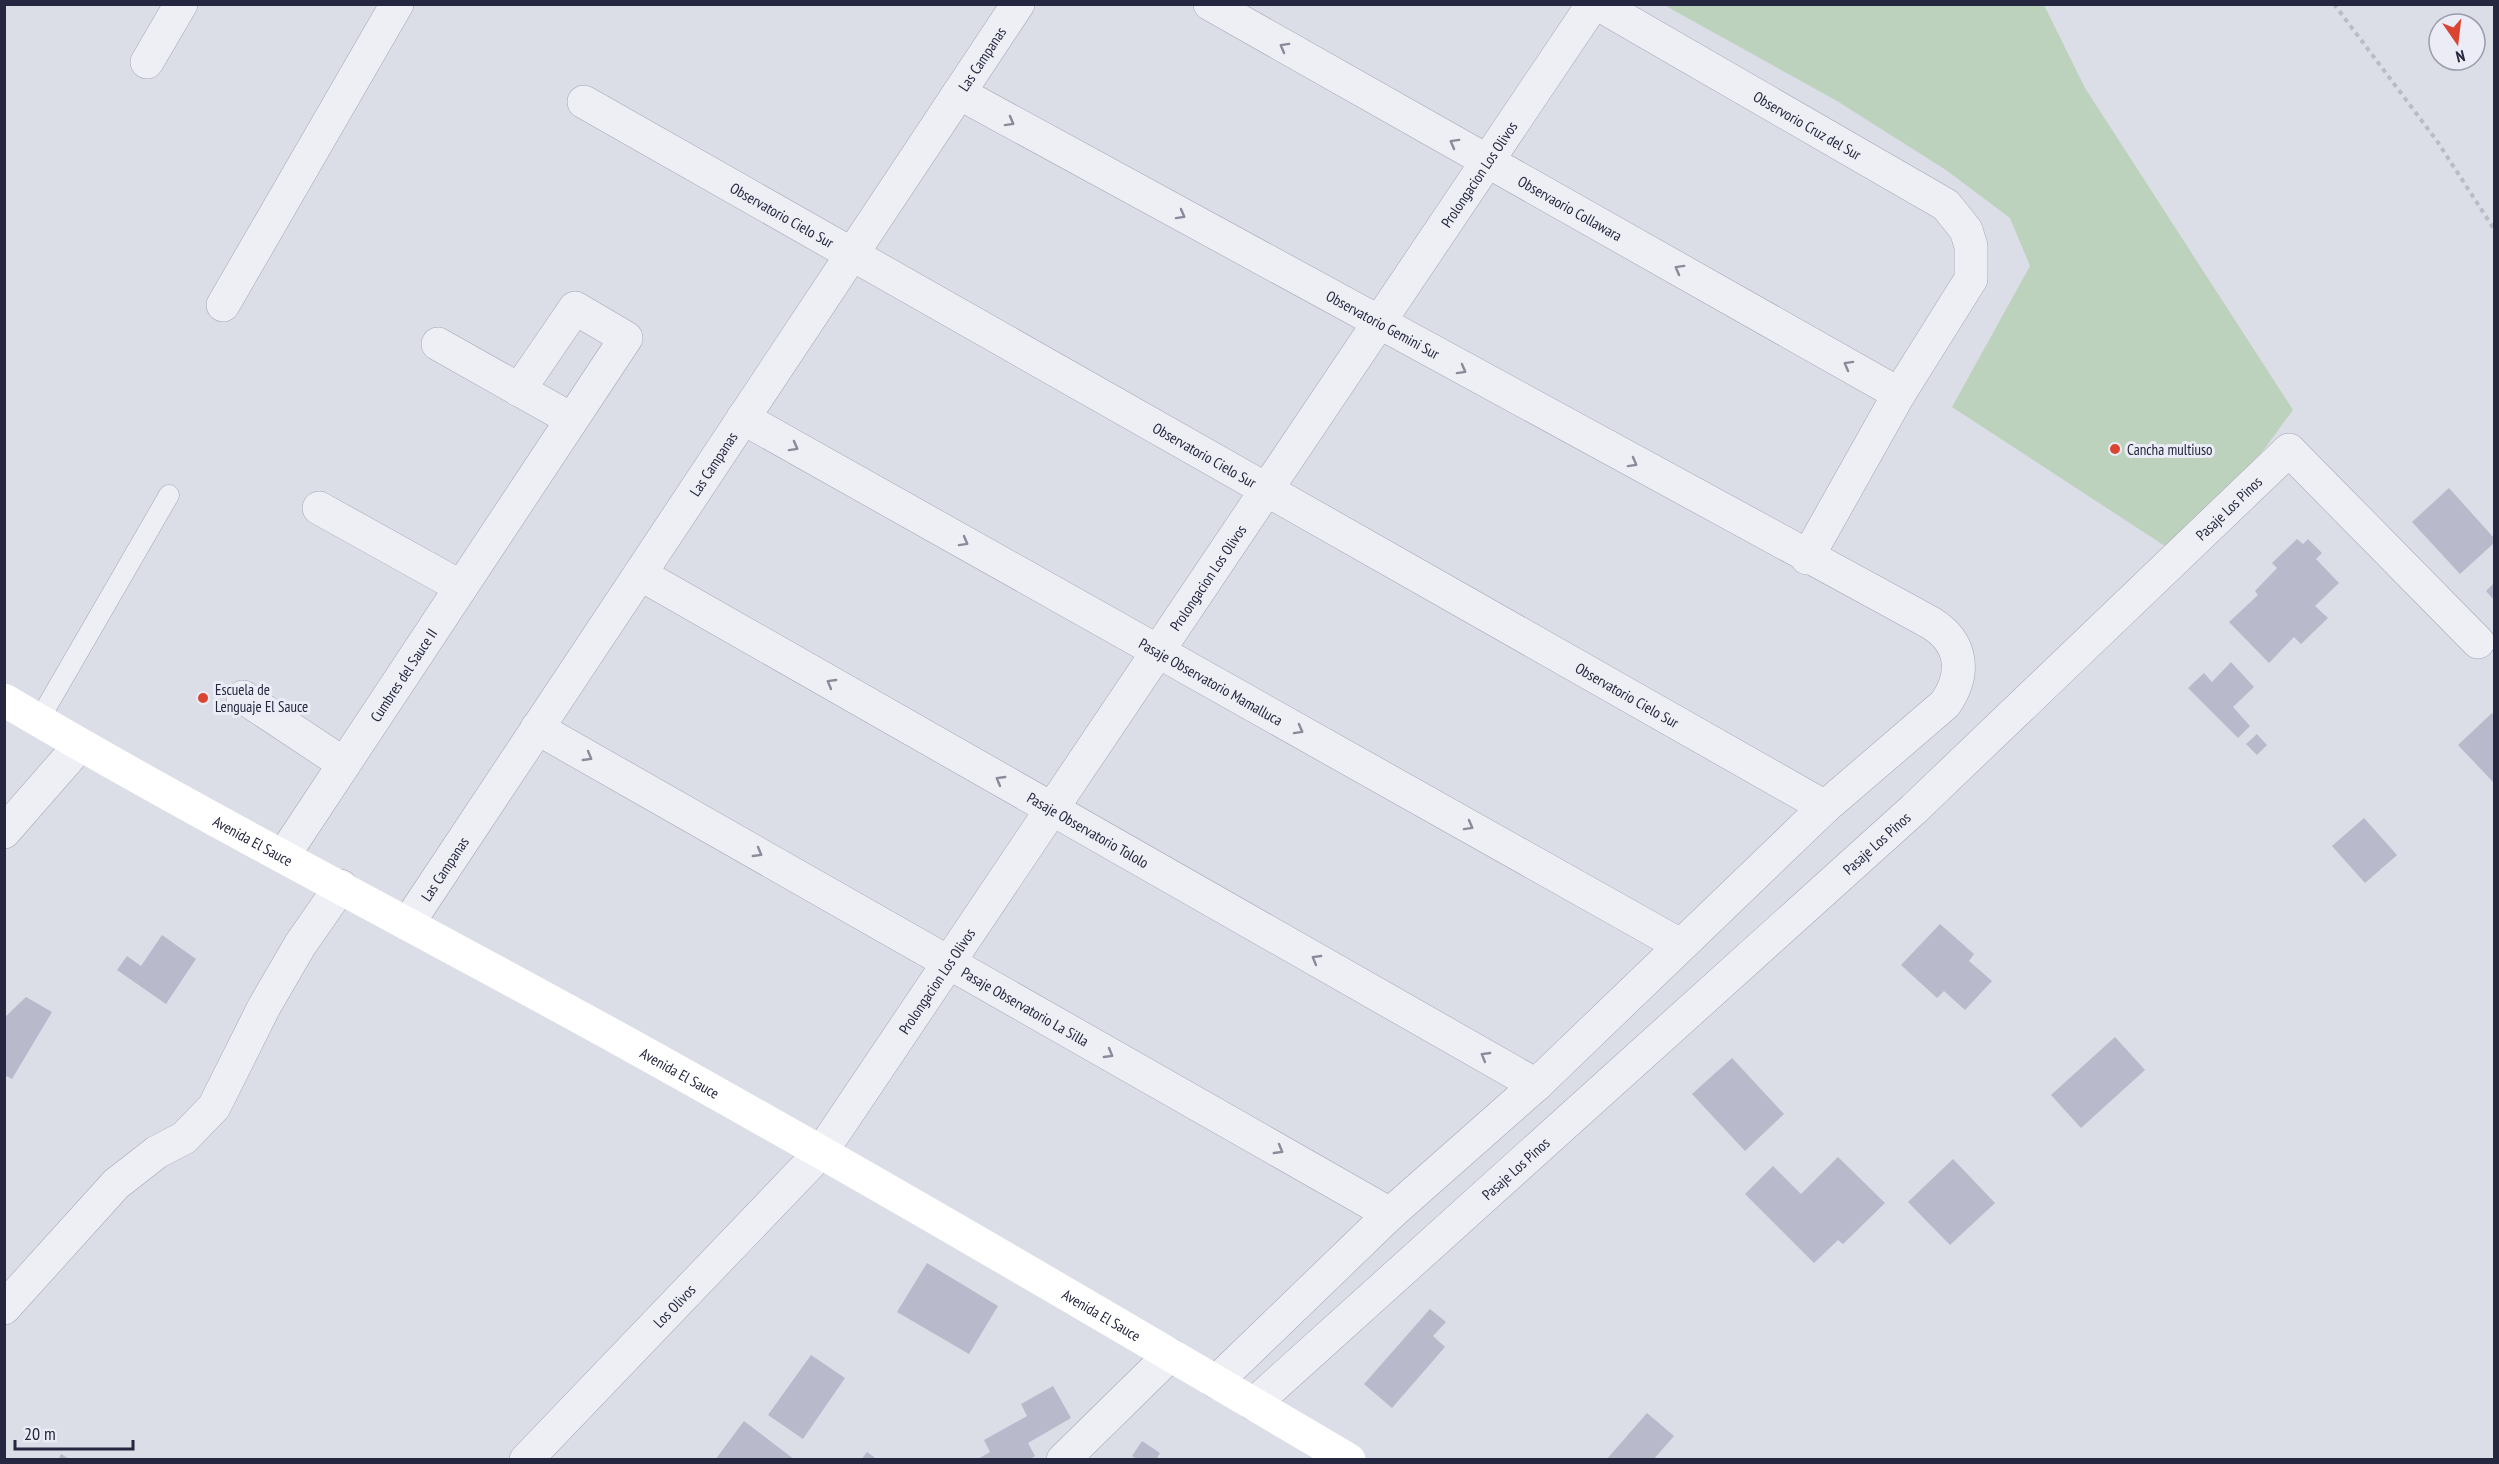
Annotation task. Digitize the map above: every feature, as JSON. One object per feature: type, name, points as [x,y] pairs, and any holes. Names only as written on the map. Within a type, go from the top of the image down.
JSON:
[{"type":"street","points":[[147,62],[181,4]]},
{"type":"street","points":[[223,305],[398,4]]},
{"type":"street","name":"Las Campanas","points":[[409,922],[1018,4]]},
{"type":"street","name":"Observaorio Collawara","points":[[1210,4],[1899,394]]},
{"type":"street","name":"Prolongacion Los Olivos","points":[[822,1151],[1596,4]]},
{"type":"street","name":"Observorio Cruz del Sur","points":[[1596,4],[1946,205],[1965,230],[1971,246],[1971,279],[1899,394]]},
{"type":"street","name":"Observatorio Gemini Sur","points":[[959,93],[1944,632],[1954,644],[1959,658],[1960,675],[1955,691],[1945,704],[1825,807],[1536,1085],[1390,1214],[1216,1382]]},
{"type":"street","name":"Observatorio Cielo Sur","points":[[584,102],[1825,807]]},
{"type":"street","name":"Cumbres del Sauce II","points":[[284,855],[626,338],[575,308],[519,390]]},
{"type":"street","points":[[438,344],[572,419]]},
{"type":"street","points":[[1807,558],[1899,394]]},
{"type":"street","name":"Pasaje Observatorio Mamalluca","points":[[743,418],[1680,945]]},
{"type":"street","name":"Pasaje Los Pinos","points":[[1254,1404],[1914,809],[2289,450],[2478,642]]},
{"type":"street","points":[[319,508],[461,587]]},
{"type":"street","name":"Pasaje Observatorio Tololo","points":[[640,574],[1536,1085]]},
{"type":"street","points":[[243,697],[344,764]]},
{"type":"street","name":"Avenida El Sauce","points":[[4,700],[80,745],[409,922],[822,1151],[1349,1460]]},
{"type":"street","name":"Pasaje Observatorio La Silla","points":[[537,728],[1390,1214]]},
{"type":"street","points":[[4,832],[80,745]]},
{"type":"street","points":[[4,1308],[116,1184],[158,1152],[184,1138],[214,1107],[264,1007],[300,945],[340,886]]},
{"type":"street","name":"Los Olivos","points":[[526,1460],[822,1151]]},
{"type":"street","points":[[1063,1460],[1170,1355]]},
{"type":"lane","points":[[39,720],[169,495]]},
{"type":"path","points":[[2334,4],[2437,141],[2494,230]]},
{"type":"green space","points":[[1664,5],[2044,5],[2085,88],[2293,410],[2237,486],[2168,548],[1952,407],[2030,266],[2010,218],[1946,170],[1837,101]]},
{"type":"building","points":[[2449,488],[2494,538],[2494,543],[2460,574],[2412,522]]},
{"type":"building","points":[[2297,539],[2303,544],[2308,539],[2322,553],[2316,559],[2339,583],[2315,606],[2328,618],[2301,644],[2294,637],[2269,663],[2229,622],[2258,595],[2255,591],[2277,568],[2272,563]]},
{"type":"building","points":[[2494,583],[2494,600],[2486,591]]},
{"type":"building","points":[[2231,662],[2254,687],[2233,707],[2250,726],[2238,738],[2188,688],[2204,673],[2212,682]]},
{"type":"building","points":[[2492,713],[2494,716],[2494,783],[2458,745]]},
{"type":"building","points":[[2257,734],[2267,745],[2257,755],[2246,744]]},
{"type":"building","points":[[2364,818],[2397,855],[2365,883],[2332,846]]},
{"type":"building","points":[[1940,924],[1974,954],[1969,961],[1992,981],[1965,1010],[1944,991],[1937,998],[1901,965]]},
{"type":"building","points":[[162,935],[196,959],[166,1004],[117,970],[127,956],[141,966]]},
{"type":"building","points":[[26,997],[52,1012],[12,1079],[4,1075],[4,1018]]},
{"type":"building","points":[[2115,1037],[2145,1070],[2081,1128],[2051,1095]]},
{"type":"building","points":[[1732,1058],[1784,1114],[1745,1151],[1692,1094]]},
{"type":"building","points":[[1838,1157],[1885,1203],[1843,1244],[1838,1240],[1814,1263],[1745,1194],[1773,1166],[1801,1194]]},
{"type":"building","points":[[1953,1159],[1995,1203],[1950,1245],[1908,1202]]},
{"type":"building","points":[[927,1263],[998,1306],[969,1354],[897,1312]]},
{"type":"building","points":[[1430,1309],[1446,1322],[1433,1336],[1445,1347],[1392,1408],[1364,1384]]},
{"type":"building","points":[[811,1355],[845,1378],[803,1439],[768,1415]]},
{"type":"building","points":[[1053,1386],[1071,1418],[1028,1443],[1035,1456],[1029,1460],[976,1460],[990,1452],[984,1440],[1027,1416],[1021,1404]]},
{"type":"building","points":[[1647,1413],[1674,1436],[1653,1460],[1606,1460]]},
{"type":"building","points":[[744,1421],[795,1460],[715,1460]]},
{"type":"building","points":[[1142,1441],[1160,1453],[1156,1460],[1138,1460],[1132,1456]]},
{"type":"building","points":[[867,1452],[878,1460],[861,1460]]},
{"type":"building","points":[[61,1454],[71,1460],[58,1460]]},
{"type":"place","name":"Cancha multiuso","points":[[2115,449]]},
{"type":"place","name":"Escuela de Lenguaje El Sauce","points":[[203,698]]}]
